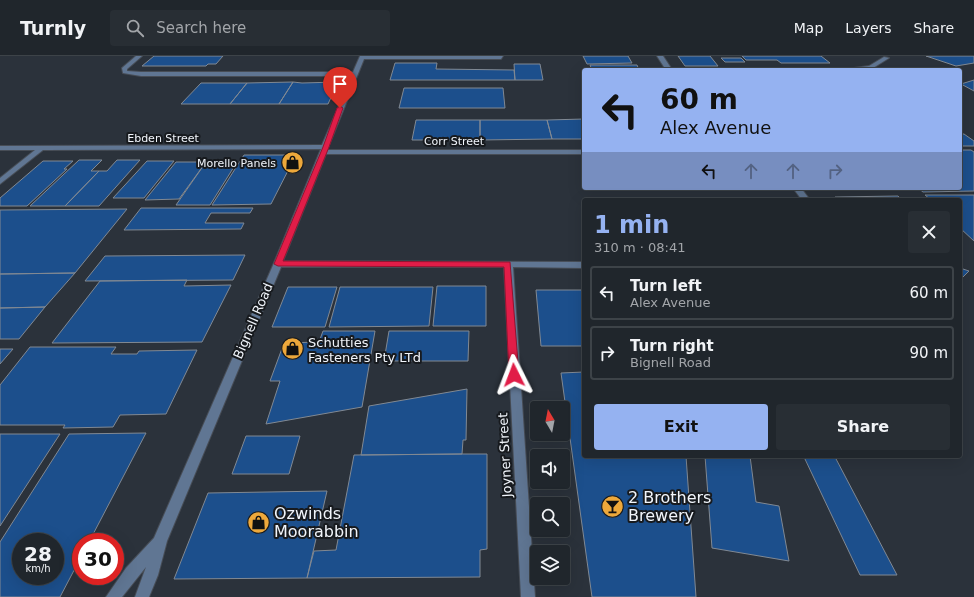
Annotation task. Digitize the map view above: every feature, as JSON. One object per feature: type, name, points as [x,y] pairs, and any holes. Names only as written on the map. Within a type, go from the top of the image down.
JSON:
[{"type":"street","points":[[139,56],[124,69],[125,72],[141,74],[355,74]]},
{"type":"street","points":[[660,56],[668,68]]},
{"type":"street","points":[[362,57],[501,57]]},
{"type":"street","name":"Bignell Road","points":[[142,597],[151,575],[160,541],[278,264],[325,149],[335,119],[362,57]]},
{"type":"street","points":[[865,68],[871,67],[886,58]]},
{"type":"street","name":"Ebden Street","points":[[0,148],[325,149]]},
{"type":"street","points":[[0,182],[41,148]]},
{"type":"street","name":"Corr Street","points":[[325,149],[582,152]]},
{"type":"street","points":[[278,264],[582,264]]},
{"type":"street","name":"Joyner Street","points":[[508,264],[528,597]]},
{"type":"street","name":"Bignell Road","points":[[113,597],[160,541]]},
{"type":"building","points":[[154,56],[223,56],[216,64],[208,64],[206,66],[142,66]]},
{"type":"building","points":[[583,56],[628,56],[632,63],[587,64]]},
{"type":"building","points":[[678,56],[710,56],[718,66],[685,66]]},
{"type":"building","points":[[742,56],[821,56],[830,63],[781,63],[777,60],[746,60]]},
{"type":"building","points":[[926,56],[974,56],[974,63],[956,66]]},
{"type":"building","points":[[721,58],[741,58],[745,62],[725,62]]},
{"type":"building","points":[[395,63],[437,63],[436,69],[514,70],[515,80],[390,80]]},
{"type":"building","points":[[514,64],[540,64],[543,80],[515,80]]},
{"type":"building","points":[[590,65],[637,65],[638,68],[591,68]]},
{"type":"building","points":[[974,80],[974,91],[962,85]]},
{"type":"building","points":[[293,82],[338,82],[328,104],[279,104]]},
{"type":"building","points":[[293,82],[279,104],[230,104],[247,83]]},
{"type":"building","points":[[201,83],[247,83],[230,104],[181,104]]},
{"type":"building","points":[[404,88],[503,88],[505,108],[399,108]]},
{"type":"building","points":[[582,119],[582,139],[552,139],[547,120]]},
{"type":"building","points":[[416,120],[480,120],[480,140],[412,140]]},
{"type":"building","points":[[480,120],[547,120],[552,139],[480,140]]},
{"type":"building","points":[[962,134],[974,141],[974,146],[962,146]]},
{"type":"building","points":[[962,150],[971,150],[974,152],[974,191],[923,192],[920,190],[962,190]]},
{"type":"building","points":[[244,155],[296,155],[271,204],[212,205]]},
{"type":"building","points":[[79,160],[102,160],[91,171],[99,171],[65,206],[30,206]]},
{"type":"building","points":[[117,160],[140,160],[99,206],[65,206],[99,171],[107,171]]},
{"type":"building","points":[[43,161],[73,161],[64,169],[67,169],[27,206],[0,206],[0,198]]},
{"type":"building","points":[[147,161],[174,161],[144,198],[113,198]]},
{"type":"building","points":[[176,162],[206,162],[179,199],[145,200]]},
{"type":"building","points":[[206,162],[237,162],[210,205],[176,205]]},
{"type":"building","points":[[925,195],[974,195],[974,241],[962,230],[962,198],[929,198]]},
{"type":"building","points":[[898,196],[900,198],[836,198],[835,197]]},
{"type":"building","points":[[141,208],[253,208],[250,213],[211,213],[205,223],[244,223],[241,229],[124,230]]},
{"type":"building","points":[[127,209],[75,273],[0,274],[0,210]]},
{"type":"building","points":[[245,255],[233,280],[85,281],[105,256]]},
{"type":"building","points":[[962,269],[969,271],[962,278]]},
{"type":"building","points":[[75,273],[45,307],[0,308],[0,274]]},
{"type":"building","points":[[187,280],[184,286],[231,285],[202,342],[52,343],[100,281]]},
{"type":"building","points":[[437,286],[486,286],[486,326],[433,326]]},
{"type":"building","points":[[288,287],[337,287],[325,327],[272,327]]},
{"type":"building","points":[[340,287],[433,287],[429,326],[329,327]]},
{"type":"building","points":[[536,290],[582,290],[582,346],[541,346]]},
{"type":"building","points":[[45,307],[19,339],[0,339],[0,308]]},
{"type":"building","points":[[323,331],[375,331],[362,407],[266,424],[280,381],[270,381],[284,343],[319,342]]},
{"type":"building","points":[[389,331],[469,331],[468,361],[384,361]]},
{"type":"building","points":[[30,347],[116,347],[111,354],[137,354],[139,351],[197,350],[166,414],[120,415],[113,427],[63,428],[65,425],[0,425],[0,385]]},
{"type":"building","points":[[0,349],[13,349],[0,364]]},
{"type":"building","points":[[582,372],[582,458],[686,458],[696,597],[592,597],[570,438],[570,401],[565,401],[561,373]]},
{"type":"building","points":[[467,389],[466,440],[463,440],[462,454],[361,455],[369,406]]},
{"type":"building","points":[[146,433],[94,533],[72,533],[72,574],[60,597],[0,597],[0,542],[69,434]]},
{"type":"building","points":[[0,434],[60,434],[0,526]]},
{"type":"building","points":[[246,436],[300,436],[289,474],[232,474]]},
{"type":"building","points":[[487,454],[487,549],[480,550],[480,577],[307,578],[314,551],[336,550],[354,455]]},
{"type":"building","points":[[705,458],[750,458],[756,502],[779,506],[789,561],[712,548]]},
{"type":"building","points":[[804,458],[836,458],[897,575],[860,575]]},
{"type":"building","name":"Ozwinds Moorabbin","points":[[327,491],[307,578],[174,579],[208,493]]},
{"type":"place","name":"Morello Panels","points":[[292,163]]},
{"type":"place","name":"Schutties Fasteners Pty LTd","points":[[292,349]]},
{"type":"place","name":"2 Brothers Brewery","points":[[613,506]]},
{"type":"place","name":"Ozwinds Moorabbin","points":[[259,522]]},
{"type":"route","points":[[340,108],[326,147],[278,264],[508,264],[514,375]]}]
